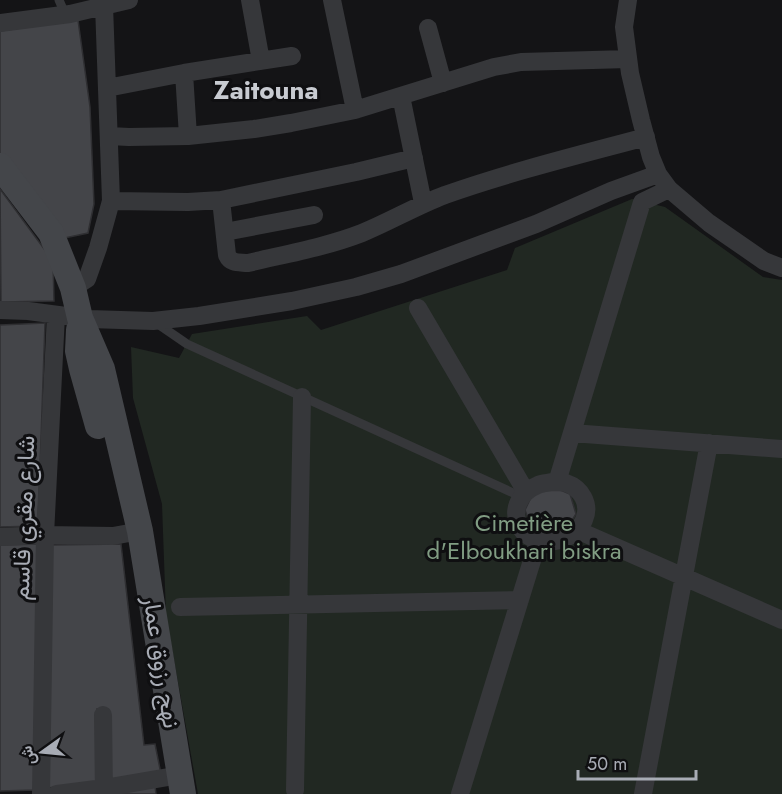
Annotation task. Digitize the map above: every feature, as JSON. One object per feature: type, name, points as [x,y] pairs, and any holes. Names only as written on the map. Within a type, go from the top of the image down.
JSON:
[{"type":"main road","points":[[0,166],[51,233],[74,288],[69,317],[120,508],[133,532]]},
{"type":"main road","points":[[69,317],[102,369],[133,532]]},
{"type":"main road","name":"نهج رزوق عمار","points":[[133,532],[175,785]]},
{"type":"street","points":[[0,23],[62,7],[104,5],[129,0]]},
{"type":"street","points":[[250,0],[261,61]]},
{"type":"street","points":[[332,0],[355,110]]},
{"type":"street","points":[[628,0],[624,27],[628,59],[651,157],[658,174],[669,189],[709,223],[764,261],[782,268]]},
{"type":"street","points":[[74,288],[87,279],[111,201],[104,5]]},
{"type":"street","points":[[428,28],[443,83]]},
{"type":"street","points":[[107,88],[292,56]]},
{"type":"street","points":[[109,136],[188,136],[254,129],[355,110],[494,67],[521,62],[628,59]]},
{"type":"street","points":[[184,73],[188,136]]},
{"type":"street","points":[[401,96],[423,203]]},
{"type":"street","points":[[221,200],[228,259],[233,262],[248,262],[337,241],[394,219],[423,203],[498,178],[646,137]]},
{"type":"street","points":[[111,201],[221,200],[414,158]]},
{"type":"street","points":[[0,310],[28,311],[69,317],[153,321],[292,301],[401,274],[536,224],[611,191],[658,174]]},
{"type":"street","points":[[557,482],[642,202],[669,189]]},
{"type":"street","points":[[225,232],[314,215]]},
{"type":"street","points":[[418,308],[524,495]]},
{"type":"street","name":"شارع مقري قاسم","points":[[41,794],[45,535],[69,317]]},
{"type":"street","points":[[295,790],[302,397]]},
{"type":"street","points":[[572,433],[782,449]]},
{"type":"street","points":[[647,793],[709,443]]},
{"type":"street","points":[[557,482],[577,488],[584,498],[587,509],[584,520],[577,530],[566,538],[552,542],[538,541],[527,535],[519,526],[516,515],[518,503],[524,495],[538,485],[557,482]]},
{"type":"street","points":[[577,530],[782,620]]},
{"type":"street","points":[[0,537],[113,536],[133,532]]},
{"type":"street","points":[[460,794],[538,541]]},
{"type":"street","points":[[180,607],[520,600]]},
{"type":"street","points":[[103,715],[104,791]]},
{"type":"street","points":[[57,794],[175,785]]},
{"type":"lane","points":[[153,321],[187,344],[524,495]]},
{"type":"green space","name":"Cimetière d'Elboukhari biskra","points":[[632,199],[665,207],[763,277],[782,280],[782,794],[198,794],[166,615],[162,504],[133,398],[131,347],[179,358],[192,334],[307,316],[321,330],[507,270],[515,248]]},
{"type":"building","points":[[78,20],[90,107],[94,204],[88,233],[60,239],[0,154],[0,31]]},
{"type":"building","points":[[0,189],[53,261],[54,301],[1,302]]},
{"type":"building","points":[[45,323],[38,526],[0,527],[0,325]]},
{"type":"building","points":[[551,486],[570,494],[576,514],[564,533],[547,537],[532,529],[525,510],[533,493]]},
{"type":"building","points":[[39,544],[37,790],[0,791],[0,545]]},
{"type":"building","points":[[121,544],[144,745],[155,744],[161,774],[108,782],[107,709],[97,709],[97,783],[47,788],[51,545]]},
{"type":"building","points":[[155,786],[156,794],[110,794]]},
{"type":"district","name":"Zaitouna","points":[[266,90]]}]
